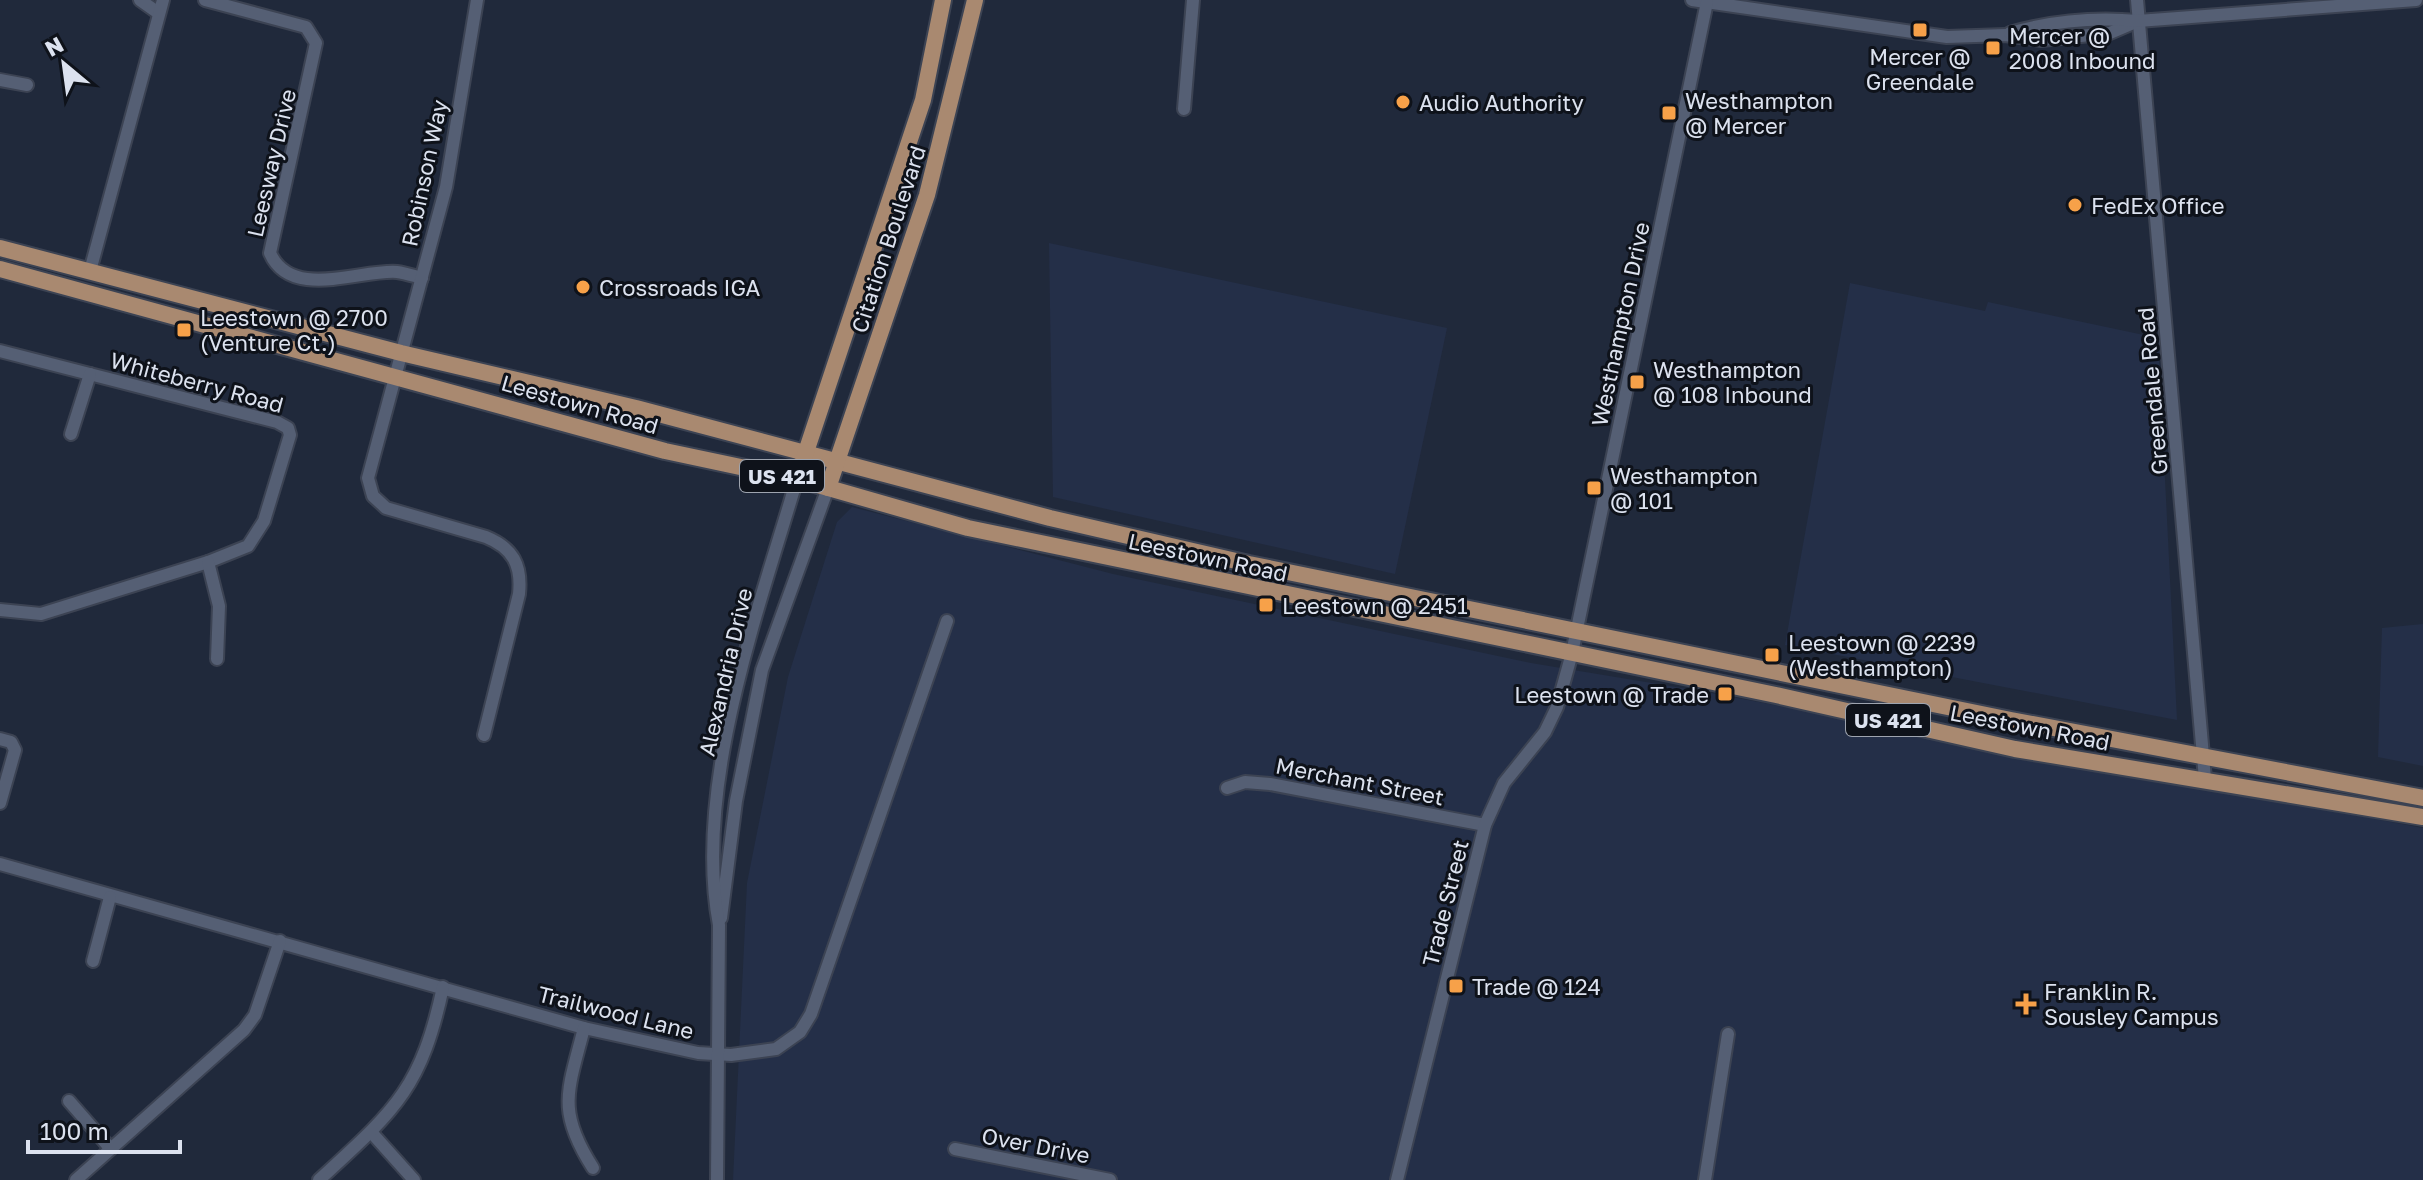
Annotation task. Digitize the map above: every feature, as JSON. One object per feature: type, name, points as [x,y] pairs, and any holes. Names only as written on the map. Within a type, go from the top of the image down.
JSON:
[{"type":"main road","name":"Citation Boulevard","points":[[797,479],[803,452],[923,100],[943,0]]},
{"type":"main road","name":"Citation Boulevard","points":[[828,488],[927,195],[975,0]]},
{"type":"main road","name":"Leestown Road","points":[[0,248],[401,353],[1153,542],[1576,632],[2423,798]]},
{"type":"main road","points":[[0,261],[73,277],[90,271]]},
{"type":"main road","name":"Leestown Road","points":[[0,269],[665,451],[797,479],[968,528],[1572,653],[2015,749],[2423,817]]},
{"type":"street","points":[[90,271],[160,6],[140,0]]},
{"type":"street","name":"Leesway Drive","points":[[205,0],[306,27],[316,43],[270,253],[274,261],[296,275],[326,281],[396,272],[422,278]]},
{"type":"street","name":"Robinson Way","points":[[477,0],[446,187],[369,467],[373,496],[393,511],[501,543],[517,562],[520,576],[484,735]]},
{"type":"street","points":[[1184,109],[1193,0]]},
{"type":"street","points":[[1692,0],[1907,33],[1947,37],[2005,35],[2041,40],[2110,33],[2138,21],[2416,0]]},
{"type":"street","name":"Greendale Road","points":[[2137,0],[2205,779]]},
{"type":"street","name":"Westhampton Drive","points":[[1572,653],[1707,2]]},
{"type":"street","points":[[0,80],[27,85]]},
{"type":"street","name":"Whiteberry Road","points":[[0,351],[288,428],[287,448],[259,532],[248,546],[208,562],[41,614],[0,610]]},
{"type":"street","points":[[71,434],[90,374]]},
{"type":"street","name":"Alexandria Drive","points":[[719,925],[713,894],[715,842],[721,777],[734,700],[797,479]]},
{"type":"street","name":"Alexandria Drive","points":[[717,1180],[719,925],[736,801],[762,670],[828,488]]},
{"type":"street","points":[[208,562],[219,606],[217,659]]},
{"type":"street","name":"Trailwood Lane","points":[[0,864],[584,1028],[719,1056],[776,1049],[800,1032],[811,1014],[947,621]]},
{"type":"street","name":"Trade Street","points":[[1397,1180],[1485,825],[1504,783],[1545,732],[1557,707],[1572,653]]},
{"type":"street","points":[[0,739],[11,742],[15,750],[0,803]]},
{"type":"street","name":"Merchant Street","points":[[1227,788],[1245,782],[1270,784],[1485,825]]},
{"type":"street","points":[[93,961],[110,897]]},
{"type":"street","points":[[76,1180],[244,1030],[255,1015],[280,941]]},
{"type":"street","points":[[319,1180],[387,1117],[415,1077],[433,1035],[443,987]]},
{"type":"street","points":[[584,1028],[571,1081],[569,1117],[571,1132],[593,1168]]},
{"type":"street","points":[[1705,1180],[1728,1034]]},
{"type":"street","points":[[69,1101],[110,1148]]},
{"type":"street","points":[[371,1132],[414,1180]]},
{"type":"street","name":"Over Drive","points":[[955,1149],[1110,1180]]},
{"type":"shaded area","points":[[1049,243],[1447,328],[1395,574],[1053,497]]},
{"type":"shaded area","points":[[1850,283],[1985,311],[1988,302],[2158,338],[2177,720],[1785,645]]},
{"type":"shaded area","points":[[852,507],[1113,574],[1531,663],[1706,692],[2423,828],[2423,1180],[733,1180],[747,883],[788,677],[837,522]]},
{"type":"shaded area","points":[[2423,624],[2423,766],[2378,757],[2382,628]]},
{"type":"place","name":"Mercer @ Greendale","points":[[1920,30]]},
{"type":"place","name":"Mercer @ 2008 Inbound","points":[[1993,48]]},
{"type":"place","name":"Audio Authority","points":[[1403,102]]},
{"type":"place","name":"Westhampton @ Mercer","points":[[1669,113]]},
{"type":"place","name":"FedEx Office","points":[[2075,205]]},
{"type":"place","name":"Crossroads IGA","points":[[583,287]]},
{"type":"place","name":"Leestown @ 2700 (Venture Ct.)","points":[[184,330]]},
{"type":"place","name":"Westhampton @ 108 Inbound","points":[[1637,382]]},
{"type":"place","name":"Westhampton @ 101","points":[[1594,488]]},
{"type":"place","name":"Leestown @ 2451","points":[[1266,605]]},
{"type":"place","name":"Leestown @ 2239 (Westhampton)","points":[[1772,655]]},
{"type":"place","name":"Leestown @ Trade","points":[[1725,694]]},
{"type":"place","name":"Trade @ 124","points":[[1456,986]]},
{"type":"place","name":"Franklin R. Sousley Campus","points":[[2026,1004]]}]
